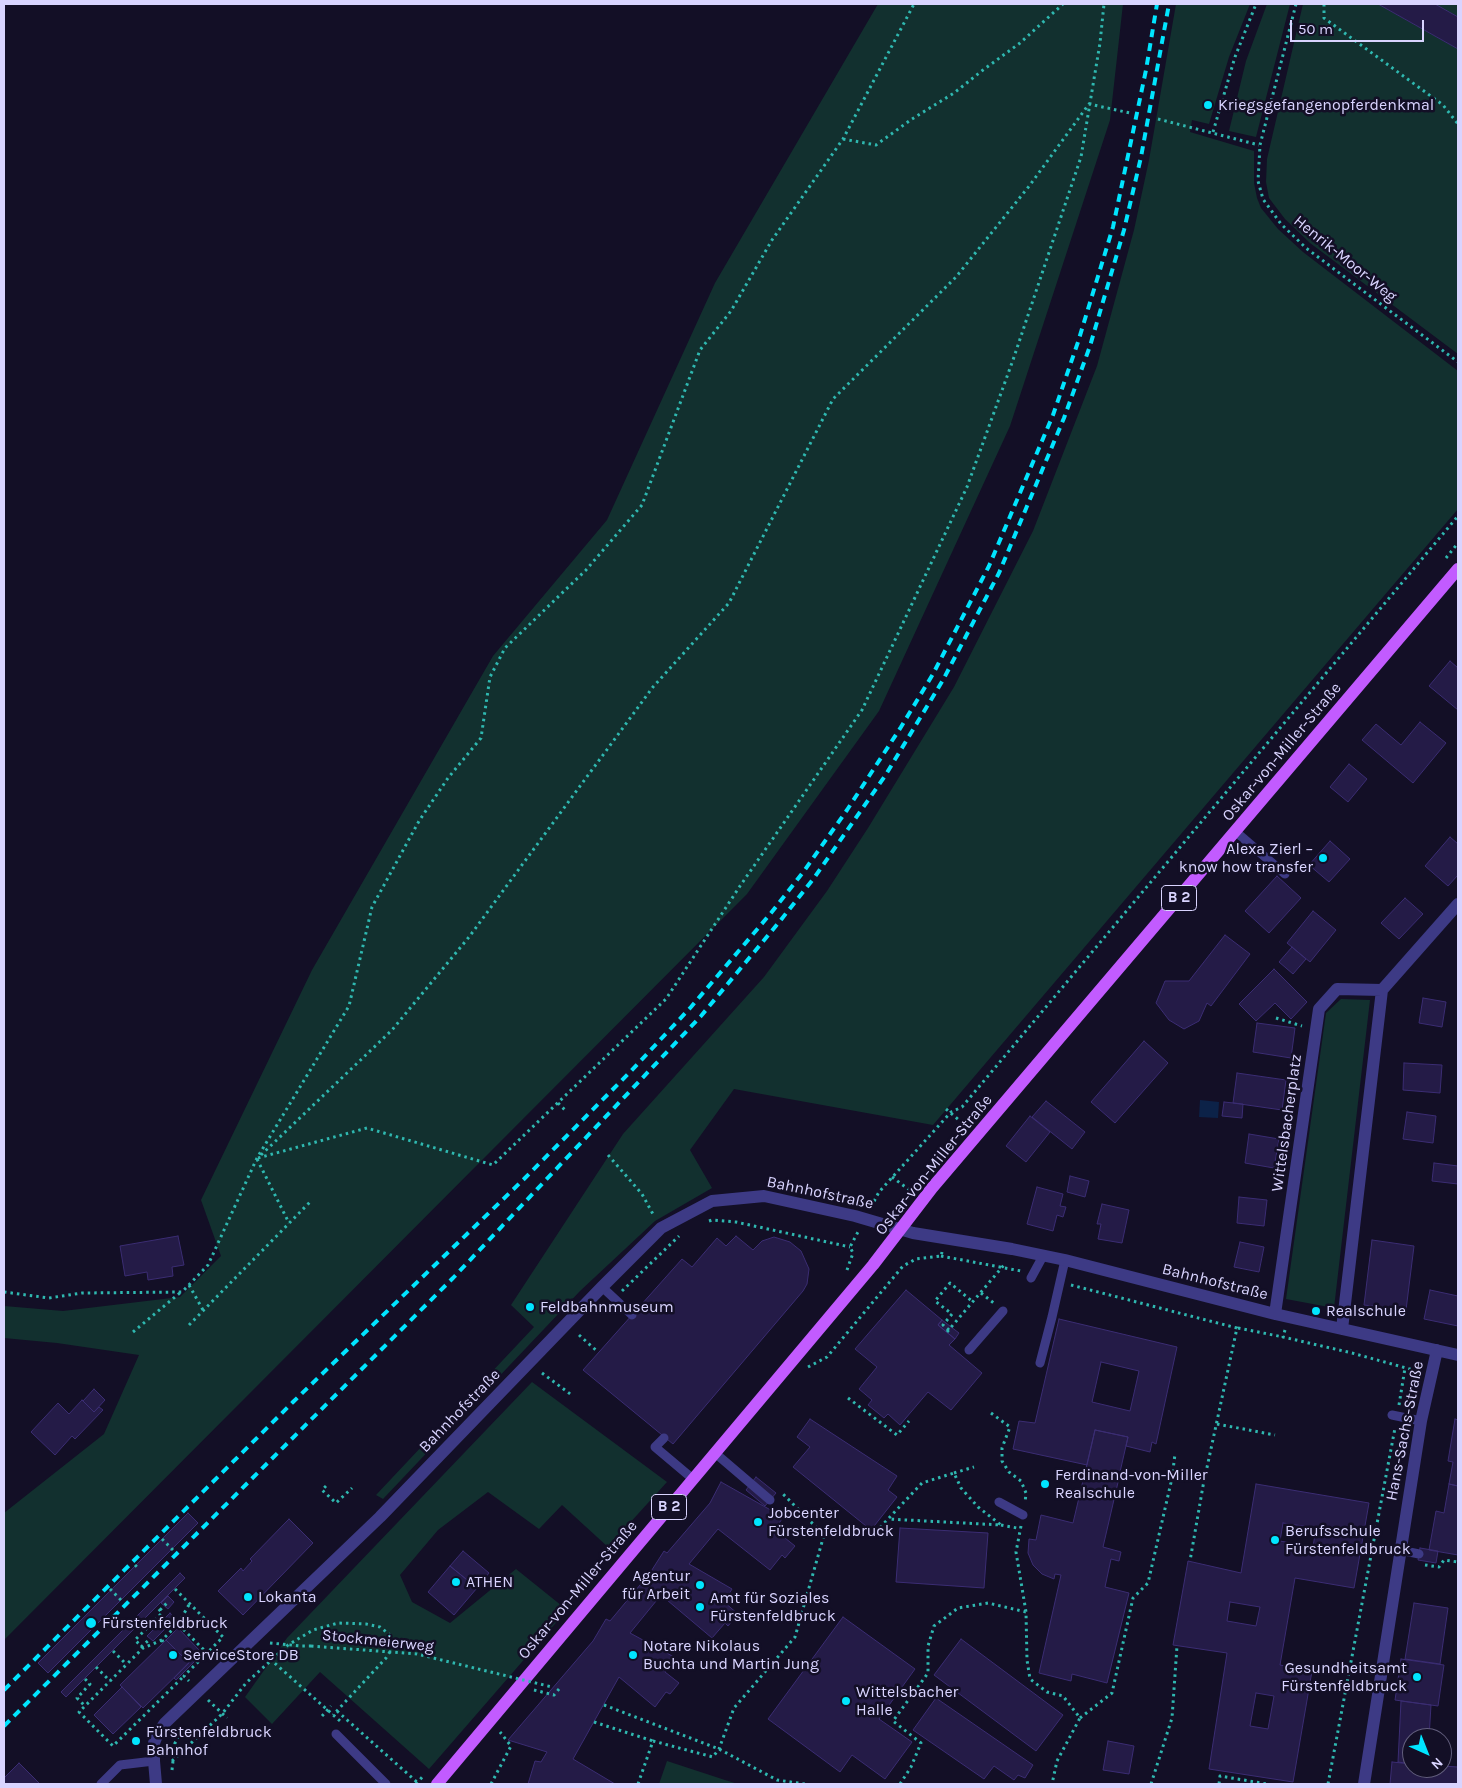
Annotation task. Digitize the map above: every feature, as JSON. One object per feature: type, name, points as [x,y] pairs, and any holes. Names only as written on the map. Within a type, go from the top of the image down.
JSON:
[{"type":"main road","name":"Oskar-von-Miller-Straße","points":[[437,1784],[902,1229],[923,1199],[1458,568]]},
{"type":"street","points":[[1342,1329],[1382,990],[1458,904]]},
{"type":"street","name":"Wittelsbacherplatz","points":[[1276,1314],[1319,1010],[1337,989],[1382,990]]},
{"type":"street","name":"Bahnhofstraße","points":[[156,1784],[154,1743],[165,1723],[380,1517],[661,1228],[712,1201],[764,1196],[865,1218],[902,1229],[1065,1260],[1276,1314],[1458,1355]]},
{"type":"street","name":"Hans-Sachs-Straße","points":[[1364,1784],[1400,1550],[1422,1421],[1437,1350]]},
{"type":"lane","points":[[1236,832],[1285,874]]},
{"type":"lane","points":[[1031,1278],[1043,1256]]},
{"type":"lane","points":[[1040,1363],[1065,1260]]},
{"type":"lane","points":[[602,1287],[632,1315]]},
{"type":"lane","points":[[969,1350],[1003,1311]]},
{"type":"lane","points":[[1394,1415],[1422,1421]]},
{"type":"lane","points":[[664,1438],[655,1447],[693,1479]]},
{"type":"lane","points":[[715,1453],[770,1500]]},
{"type":"lane","points":[[999,1502],[1022,1515]]},
{"type":"lane","points":[[1400,1550],[1419,1554]]},
{"type":"lane","points":[[336,1734],[386,1784]]},
{"type":"lane","points":[[101,1784],[120,1765],[154,1761]]},
{"type":"path","points":[[133,1332],[182,1292],[208,1265],[257,1158],[349,1006],[372,907],[419,821],[448,778],[481,738],[490,676],[505,648],[586,570],[642,505],[700,350],[731,311],[772,240],[842,139],[914,4]]},
{"type":"path","points":[[842,139],[876,145],[912,119],[954,93],[1020,43],[1063,4]]},
{"type":"path","points":[[257,1158],[367,1128],[494,1165],[666,998],[740,886],[862,710],[967,487],[1013,360],[1081,157],[1100,43],[1104,4]]},
{"type":"path","points":[[1213,132],[1235,57],[1256,4]]},
{"type":"path","name":"Henrik-Moor-Weg","points":[[1296,4],[1260,145],[1258,181],[1263,199],[1281,224],[1306,248],[1458,362]]},
{"type":"path","points":[[1324,4],[1324,18],[1443,104],[1458,124]]},
{"type":"path","points":[[257,1158],[392,1030],[469,937],[653,687],[729,603],[833,399],[956,277],[1030,185],[1089,104]]},
{"type":"path","points":[[1089,104],[1130,113]]},
{"type":"path","points":[[1158,119],[1260,145]]},
{"type":"path","points":[[865,1218],[879,1192],[951,1112],[962,1107],[969,1100],[1458,516]]},
{"type":"path","points":[[1276,1018],[1316,1031]]},
{"type":"path","points":[[558,1103],[567,1112]]},
{"type":"path","points":[[946,1108],[977,1136]]},
{"type":"path","points":[[608,1155],[642,1194],[661,1228]]},
{"type":"path","points":[[257,1158],[289,1224]]},
{"type":"path","points":[[892,1177],[923,1199]]},
{"type":"path","points":[[189,1325],[310,1202]]},
{"type":"path","points":[[704,1223],[712,1220],[736,1222],[850,1247]]},
{"type":"path","points":[[615,1298],[682,1233]]},
{"type":"path","points":[[807,1367],[827,1357],[903,1266],[916,1259],[941,1256],[945,1238]]},
{"type":"path","points":[[973,1302],[950,1283],[935,1301],[952,1314],[943,1325],[948,1331],[1004,1267],[1012,1249]]},
{"type":"path","points":[[189,1285],[203,1310]]},
{"type":"path","points":[[4,1292],[48,1298],[82,1293],[182,1292]]},
{"type":"path","points":[[1202,1318],[1238,1328],[1352,1353],[1431,1375]]},
{"type":"path","points":[[1284,1337],[1286,1327]]},
{"type":"path","points":[[1190,1561],[1203,1486],[1238,1328]]},
{"type":"path","points":[[585,1329],[578,1336],[598,1352]]},
{"type":"path","points":[[536,1380],[548,1367]]},
{"type":"path","points":[[1328,1784],[1394,1415],[1405,1368]]},
{"type":"path","points":[[542,1373],[574,1396]]},
{"type":"path","points":[[848,1398],[897,1435],[909,1421]]},
{"type":"path","points":[[992,1413],[1010,1427],[1002,1448],[1002,1461],[1009,1472],[1021,1481],[1026,1493],[1016,1552],[1026,1612],[1027,1660],[1030,1679],[1047,1692],[1063,1696],[1080,1718]]},
{"type":"path","points":[[1217,1424],[1275,1435]]},
{"type":"path","points":[[1052,1784],[1057,1761],[1080,1718],[1112,1693],[1133,1598],[1148,1583],[1172,1478],[1175,1454]]},
{"type":"path","points":[[780,1491],[824,1535],[874,1533],[922,1483],[974,1467]]},
{"type":"path","points":[[954,1473],[961,1488],[978,1506],[1000,1524]]},
{"type":"path","points":[[326,1486],[322,1490],[336,1504],[352,1488]]},
{"type":"path","points":[[888,1519],[1000,1524],[1020,1529]]},
{"type":"path","points":[[594,1722],[653,1741],[713,1757],[719,1749],[734,1708],[796,1637],[824,1535]]},
{"type":"path","points":[[162,1539],[173,1550]]},
{"type":"path","points":[[134,1565],[139,1569]]},
{"type":"path","points":[[150,1639],[79,1712],[113,1746],[223,1637],[175,1588]]},
{"type":"path","points":[[110,1589],[122,1601]]},
{"type":"path","points":[[142,1648],[135,1640],[162,1612],[158,1608],[168,1602]]},
{"type":"path","points":[[142,1648],[162,1641],[169,1635],[190,1603]]},
{"type":"path","points":[[900,1784],[910,1768],[921,1743],[893,1721],[928,1673],[928,1646],[934,1626],[958,1608],[988,1603],[1026,1612]]},
{"type":"path","points":[[172,1762],[222,1714],[246,1683],[288,1644],[313,1630],[338,1623],[373,1625],[390,1634],[392,1647],[386,1658],[333,1715]]},
{"type":"path","points":[[178,1624],[207,1653]]},
{"type":"path","name":"Stockmeierweg","points":[[270,1643],[417,1654],[552,1687]]},
{"type":"path","points":[[1151,1784],[1172,1718],[1177,1646]]},
{"type":"path","points":[[113,1651],[126,1664]]},
{"type":"path","points":[[270,1659],[344,1725]]},
{"type":"path","points":[[96,1667],[110,1681]]},
{"type":"path","points":[[184,1676],[227,1718]]},
{"type":"path","points":[[85,1679],[90,1684],[77,1698],[85,1706]]},
{"type":"path","points":[[528,1697],[540,1683]]},
{"type":"path","points":[[534,1690],[554,1695],[559,1689]]},
{"type":"path","points":[[604,1705],[719,1749],[777,1780],[805,1784]]},
{"type":"path","points":[[322,1716],[332,1706]]},
{"type":"path","points":[[337,1711],[418,1783]]},
{"type":"path","points":[[494,1739],[506,1725]]},
{"type":"path","points":[[491,1784],[511,1746],[500,1732]]},
{"type":"path","points":[[638,1784],[653,1741]]},
{"type":"path","points":[[1219,1784],[1220,1776],[1267,1784]]},
{"type":"green space","points":[[878,4],[1123,4],[1110,120],[1010,426],[879,711],[747,894],[4,1640],[4,1513],[104,1434],[139,1355],[57,1343],[4,1338],[4,1306],[63,1311],[180,1297],[221,1256],[201,1200],[312,970],[493,656],[607,520],[715,283]]},
{"type":"green space","points":[[1176,4],[1250,4],[1229,57],[1209,124],[1192,120],[1190,132],[1254,151],[1254,183],[1257,198],[1261,208],[1278,229],[1303,252],[1458,371],[1458,509],[933,1125],[734,1089],[690,1150],[712,1188],[655,1221],[580,1291],[383,1499],[376,1495],[534,1327],[511,1305],[623,1134],[764,977],[827,891],[868,828],[954,687],[1033,531],[1097,366],[1134,230],[1149,160]]},
{"type":"green space","points":[[1267,4],[1290,4],[1256,137],[1229,131],[1246,61]]},
{"type":"green space","points":[[1303,4],[1378,4],[1458,49],[1458,354],[1310,243],[1285,219],[1269,198],[1266,182],[1267,159]]},
{"type":"green space","points":[[1435,4],[1458,4],[1458,17]]},
{"type":"green space","points":[[1341,999],[1370,1000],[1334,1308],[1286,1299],[1326,1013]]},
{"type":"green space","points":[[532,1382],[667,1482],[608,1547],[562,1505],[539,1529],[488,1492],[438,1530],[400,1575],[412,1602],[450,1623],[516,1569],[567,1610],[429,1769],[320,1672],[272,1724],[245,1697],[287,1638]]},
{"type":"green space","points":[[667,1761],[725,1780],[738,1784],[659,1784]]},
{"type":"water","points":[[1200,1100],[1219,1102],[1218,1118],[1199,1117]]},
{"type":"building","points":[[1378,4],[1435,4],[1458,17],[1458,49]]},
{"type":"building","points":[[1450,661],[1458,668],[1458,710],[1429,686]]},
{"type":"building","points":[[1420,722],[1446,743],[1413,783],[1362,740],[1376,724],[1401,745]]},
{"type":"building","points":[[1349,764],[1367,779],[1348,802],[1330,787]]},
{"type":"building","points":[[1450,837],[1458,844],[1458,875],[1448,886],[1425,866]]},
{"type":"building","points":[[1330,841],[1350,859],[1329,882],[1309,865]]},
{"type":"building","points":[[1277,876],[1301,898],[1269,933],[1245,911]]},
{"type":"building","points":[[1405,898],[1423,914],[1399,939],[1381,923]]},
{"type":"building","points":[[1313,911],[1336,930],[1310,962],[1287,943]]},
{"type":"building","points":[[1225,935],[1250,954],[1211,1006],[1207,1003],[1199,1021],[1184,1029],[1169,1020],[1156,1003],[1165,981],[1189,981]]},
{"type":"building","points":[[1292,947],[1306,959],[1293,974],[1279,962]]},
{"type":"building","points":[[1274,969],[1307,1002],[1291,1019],[1275,1003],[1256,1021],[1239,1004]]},
{"type":"building","points":[[1423,998],[1446,1002],[1442,1027],[1419,1023]]},
{"type":"building","points":[[1257,1023],[1295,1028],[1291,1058],[1253,1052]]},
{"type":"building","points":[[1144,1041],[1168,1063],[1115,1123],[1091,1102]]},
{"type":"building","points":[[1404,1063],[1442,1065],[1440,1093],[1403,1090]]},
{"type":"building","points":[[1237,1073],[1286,1080],[1282,1110],[1233,1103]]},
{"type":"building","points":[[1046,1101],[1085,1132],[1072,1149],[1032,1117]]},
{"type":"building","points":[[1224,1102],[1243,1104],[1242,1118],[1222,1116]]},
{"type":"building","points":[[1407,1112],[1436,1116],[1433,1143],[1403,1139]]},
{"type":"building","points":[[1030,1116],[1050,1132],[1026,1162],[1006,1146]]},
{"type":"building","points":[[1249,1134],[1279,1139],[1274,1168],[1245,1163]]},
{"type":"building","points":[[1434,1163],[1458,1166],[1458,1184],[1432,1181]]},
{"type":"building","points":[[1070,1176],[1089,1181],[1085,1197],[1067,1192]]},
{"type":"building","points":[[1037,1187],[1063,1194],[1060,1206],[1066,1207],[1063,1217],[1057,1215],[1053,1231],[1027,1224]]},
{"type":"building","points":[[1239,1197],[1267,1200],[1264,1226],[1237,1223]]},
{"type":"building","points":[[1102,1204],[1129,1210],[1122,1243],[1098,1239],[1101,1224],[1097,1224]]},
{"type":"building","points":[[178,1236],[184,1265],[172,1267],[173,1276],[148,1280],[147,1272],[125,1276],[120,1246]]},
{"type":"building","points":[[736,1236],[753,1250],[762,1241],[774,1237],[790,1242],[801,1251],[809,1269],[807,1284],[673,1444],[583,1370],[682,1259],[692,1267],[717,1238],[726,1246]]},
{"type":"building","points":[[1372,1240],[1414,1246],[1406,1310],[1364,1305]]},
{"type":"building","points":[[1240,1242],[1264,1247],[1259,1272],[1234,1267]]},
{"type":"building","points":[[906,1290],[942,1320],[938,1325],[955,1339],[949,1345],[982,1373],[951,1410],[928,1392],[900,1425],[888,1414],[884,1418],[868,1405],[872,1400],[859,1389],[877,1367],[855,1349]]},
{"type":"building","points":[[1430,1290],[1458,1296],[1458,1326],[1424,1319]]},
{"type":"building","points":[[1059,1319],[1177,1347],[1156,1444],[1152,1442],[1150,1452],[1126,1446],[1128,1437],[1095,1430],[1087,1465],[1013,1449],[1019,1421],[1035,1423]],"holes":[[[1101,1362],[1139,1371],[1130,1411],[1092,1402]]]},
{"type":"building","points":[[942,1320],[959,1333],[955,1339],[938,1325]]},
{"type":"building","points":[[94,1389],[105,1400],[94,1412],[83,1401]]},
{"type":"building","points":[[82,1400],[94,1412],[99,1407],[103,1410],[75,1439],[72,1436],[55,1455],[31,1432],[58,1403],[69,1414]]},
{"type":"building","points":[[810,1419],[897,1476],[888,1490],[897,1497],[871,1530],[793,1467],[810,1447],[797,1437]]},
{"type":"building","points":[[1455,1419],[1458,1420],[1458,1486],[1449,1484],[1453,1462],[1448,1461]]},
{"type":"building","points":[[1095,1430],[1128,1437],[1120,1472],[1128,1473],[1126,1480],[1119,1478],[1103,1547],[1121,1552],[1119,1561],[1111,1559],[1105,1587],[1129,1593],[1107,1683],[1072,1674],[1071,1681],[1039,1673],[1061,1575],[1055,1574],[1054,1579],[1042,1574],[1033,1565],[1028,1553],[1029,1539],[1036,1540],[1041,1515],[1073,1523]]},
{"type":"building","points":[[756,1477],[776,1493],[765,1506],[746,1490]]},
{"type":"building","points":[[721,1482],[783,1517],[775,1530],[795,1546],[785,1558],[782,1555],[770,1570],[718,1529],[689,1564],[732,1589],[724,1602],[738,1614],[728,1626],[725,1623],[712,1638],[661,1595],[630,1633],[674,1657],[665,1672],[679,1683],[670,1694],[666,1692],[655,1707],[619,1677],[573,1759],[615,1784],[528,1784],[535,1761],[541,1762],[547,1752],[508,1740],[593,1641],[606,1619],[610,1621],[650,1573],[664,1551],[667,1553],[710,1503]]},
{"type":"building","points":[[1256,1484],[1369,1503],[1354,1588],[1295,1578],[1280,1665],[1312,1671],[1293,1782],[1209,1769],[1227,1653],[1173,1645],[1188,1561],[1241,1573]],"holes":[[[1283,1523],[1316,1528],[1313,1547],[1280,1541]],[[1230,1602],[1260,1607],[1256,1626],[1227,1621]],[[1256,1693],[1274,1696],[1268,1729],[1250,1726]]]},
{"type":"building","points":[[1449,1484],[1458,1486],[1458,1555],[1429,1550],[1436,1511],[1444,1513]]},
{"type":"building","points":[[188,1513],[198,1523],[48,1673],[38,1663]]},
{"type":"building","points":[[289,1519],[313,1543],[243,1615],[218,1591],[241,1568],[243,1571],[252,1561],[250,1559]]},
{"type":"building","points":[[900,1528],[988,1533],[984,1588],[896,1582]]},
{"type":"building","points":[[1420,1548],[1438,1551],[1436,1563],[1418,1560]]},
{"type":"building","points":[[463,1551],[489,1573],[477,1588],[450,1566]]},
{"type":"building","points":[[450,1566],[477,1588],[454,1615],[428,1592]]},
{"type":"building","points":[[180,1573],[185,1578],[66,1697],[61,1692]]},
{"type":"building","points":[[168,1596],[174,1602],[168,1609],[161,1603]]},
{"type":"building","points":[[1414,1603],[1448,1608],[1440,1664],[1405,1659]]},
{"type":"building","points":[[170,1613],[175,1619],[153,1641],[147,1636]]},
{"type":"building","points":[[843,1617],[915,1669],[879,1719],[912,1742],[885,1779],[852,1755],[840,1772],[768,1719]]},
{"type":"building","points":[[178,1628],[200,1651],[189,1663],[166,1640]]},
{"type":"building","points":[[961,1639],[1063,1715],[1036,1751],[934,1675]]},
{"type":"building","points":[[166,1640],[189,1663],[143,1708],[120,1685]]},
{"type":"building","points":[[200,1651],[203,1653],[176,1680],[174,1678]]},
{"type":"building","points":[[1401,1659],[1444,1665],[1438,1706],[1395,1700]]},
{"type":"building","points":[[122,1687],[141,1707],[113,1734],[94,1715]]},
{"type":"building","points":[[936,1698],[1033,1765],[1025,1778],[1018,1775],[1014,1780],[994,1766],[984,1779],[913,1730]]},
{"type":"building","points":[[1401,1701],[1431,1705],[1430,1728],[1402,1728],[1402,1763],[1398,1762]]},
{"type":"building","points":[[1108,1741],[1134,1746],[1129,1774],[1103,1770]]},
{"type":"building","points":[[1392,1762],[1402,1763],[1402,1778],[1452,1778],[1452,1767],[1458,1767],[1458,1784],[1390,1784]]},
{"type":"building","points":[[19,1763],[40,1784],[4,1784],[4,1778]]},
{"type":"railway","points":[[4,1690],[293,1402],[524,1179],[631,1071],[691,1007],[771,913],[804,871],[847,810],[933,674],[989,566],[1053,415],[1078,342],[1113,227],[1146,70],[1157,4]]},
{"type":"railway","points":[[4,1726],[453,1278],[701,1016],[814,878],[885,776],[943,680],[999,573],[1064,418],[1090,346],[1124,230],[1141,157],[1169,4]]},
{"type":"place","name":"Kriegsgefangenopferdenkmal","points":[[1208,105]]},
{"type":"place","name":"Alexa Zierl – know how transfer","points":[[1323,858]]},
{"type":"place","name":"Feldbahnmuseum","points":[[530,1307]]},
{"type":"place","name":"Realschule","points":[[1316,1311]]},
{"type":"place","name":"Ferdinand-von-Miller Realschule","points":[[1045,1484]]},
{"type":"place","name":"Jobcenter Fürstenfeldbruck","points":[[758,1522]]},
{"type":"place","name":"Berufsschule Fürstenfeldbruck","points":[[1275,1540]]},
{"type":"place","name":"ATHEN","points":[[456,1582]]},
{"type":"place","name":"Agentur für Arbeit","points":[[700,1585]]},
{"type":"place","name":"Lokanta","points":[[248,1597]]},
{"type":"place","name":"Amt für Soziales Fürstenfeldbruck","points":[[700,1607]]},
{"type":"place","name":"Fürstenfeldbruck","points":[[91,1623]]},
{"type":"place","name":"ServiceStore DB","points":[[173,1655]]},
{"type":"place","name":"Notare Nikolaus Buchta und Martin Jung","points":[[633,1655]]},
{"type":"place","name":"Gesundheitsamt Fürstenfeldbruck","points":[[1417,1677]]},
{"type":"place","name":"Wittelsbacher Halle","points":[[846,1701]]},
{"type":"place","name":"Fürstenfeldbruck Bahnhof","points":[[136,1741]]}]
